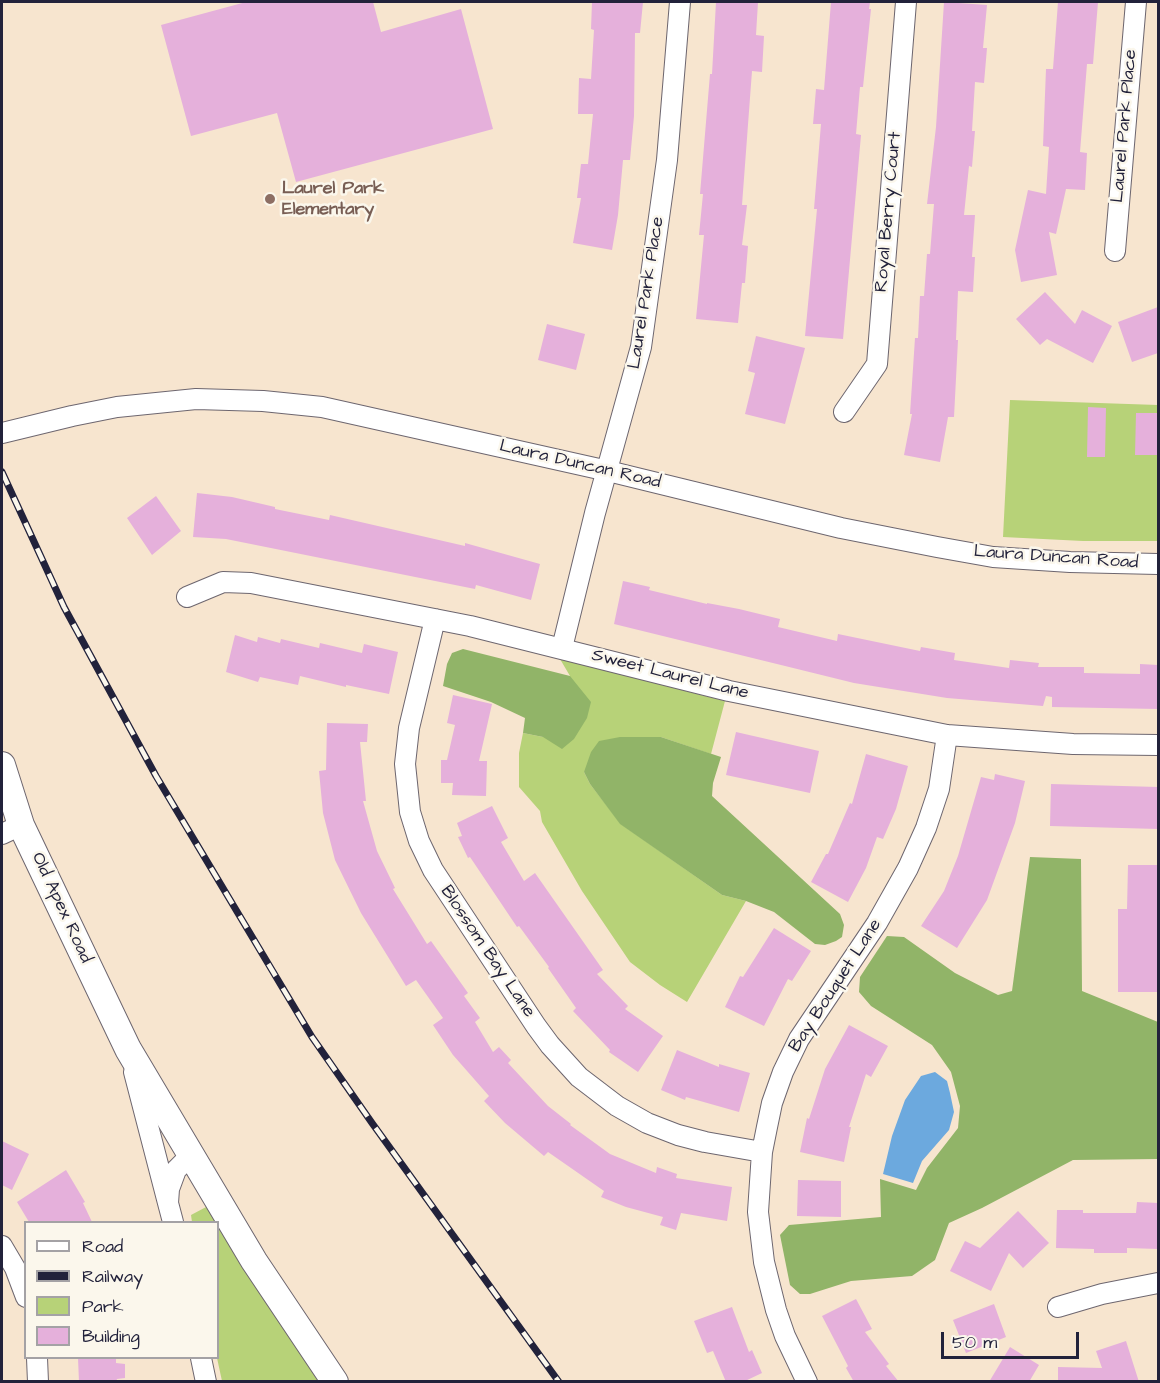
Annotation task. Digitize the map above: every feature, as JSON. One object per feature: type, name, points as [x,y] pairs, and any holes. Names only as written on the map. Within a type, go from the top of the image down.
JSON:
[{"type":"main road","name":"Old Apex Road","points":[[2,765],[11,829],[128,1049],[254,1261],[335,1382]]},
{"type":"street","name":"Laurel Park Place","points":[[562,648],[641,347],[667,160],[680,2]]},
{"type":"street","name":"Royal Berry Court","points":[[844,412],[877,364],[906,2]]},
{"type":"street","name":"Laurel Park Place","points":[[1115,251],[1136,2]]},
{"type":"street","name":"Laura Duncan Road","points":[[2,433],[117,407],[196,399],[263,401],[322,407],[608,471],[841,528],[993,557],[1158,564]]},
{"type":"street","name":"Sweet Laurel Lane","points":[[188,597],[223,582],[251,583],[435,619],[562,648],[729,691],[947,735],[1073,744],[1158,745]]},
{"type":"street","name":"Blossom Bay Lane","points":[[435,619],[409,728],[405,764],[410,812],[419,841],[433,870],[536,1026],[579,1077],[617,1106],[647,1123],[705,1142],[762,1152]]},
{"type":"street","name":"Bay Bouquet Lane","points":[[807,1382],[785,1336],[771,1294],[764,1262],[758,1212],[762,1152],[772,1103],[783,1072],[799,1039],[878,923],[908,868],[926,828],[939,789],[947,735]]},
{"type":"street","points":[[128,1049],[156,1150],[172,1221]]},
{"type":"street","points":[[168,1203],[172,1178],[176,1170],[190,1156]]},
{"type":"street","points":[[2,1246],[15,1268],[24,1292]]},
{"type":"street","points":[[1058,1307],[1102,1294],[1158,1283]]},
{"type":"street","points":[[37,1359],[38,1382]]},
{"type":"street","points":[[201,1359],[206,1382]]},
{"type":"green space","points":[[1010,400],[1158,405],[1158,541],[1083,541],[1003,537]]},
{"type":"green space","points":[[463,649],[570,676],[591,702],[587,718],[574,739],[562,749],[543,737],[523,733],[525,718],[491,702],[443,686],[447,664],[452,653]]},
{"type":"green space","points":[[560,659],[725,701],[711,754],[661,737],[584,772],[590,784],[621,824],[722,895],[746,901],[687,1002],[630,962],[582,891],[542,822],[540,811],[519,787],[519,753],[523,733],[543,737],[570,676]]},
{"type":"green space","points":[[620,737],[661,737],[721,757],[713,783],[712,796],[840,914],[844,925],[842,937],[825,945],[815,944],[774,912],[722,895],[620,824],[590,784],[584,772],[591,752],[599,741]]},
{"type":"green space","points":[[1030,857],[1081,859],[1082,991],[1158,1022],[1158,1159],[1073,1160],[949,1223],[935,1260],[912,1276],[851,1281],[810,1294],[800,1294],[790,1285],[780,1235],[789,1225],[881,1217],[880,1179],[916,1190],[927,1168],[958,1128],[960,1106],[951,1072],[932,1045],[871,1006],[859,992],[860,977],[887,936],[904,937],[955,973],[998,995],[1012,991]]},
{"type":"green space","points":[[208,1206],[218,1221],[192,1221],[191,1215]]},
{"type":"green space","points":[[219,1223],[322,1381],[222,1381],[217,1359]]},
{"type":"water","points":[[935,1072],[947,1081],[950,1093],[954,1112],[949,1130],[922,1161],[913,1183],[883,1174],[892,1136],[905,1100],[921,1076]]},
{"type":"building","points":[[246,2],[373,2],[381,32],[461,9],[493,129],[296,182],[277,113],[191,136],[161,25]]},
{"type":"building","points":[[592,2],[643,2],[640,33],[635,33],[634,116],[630,160],[623,160],[612,250],[573,243],[581,198],[577,198],[581,164],[588,164],[593,114],[578,114],[579,78],[591,79],[594,30],[591,29]]},
{"type":"building","points":[[716,2],[758,2],[756,35],[764,36],[762,72],[752,71],[742,205],[747,205],[742,245],[748,246],[738,323],[696,319],[704,235],[699,235],[703,194],[700,194],[710,74],[712,74]]},
{"type":"building","points":[[831,2],[870,2],[869,9],[871,9],[856,134],[861,135],[843,339],[805,336],[817,209],[814,209],[821,124],[813,124],[816,89],[824,90]]},
{"type":"building","points":[[944,2],[987,5],[983,48],[987,48],[984,83],[975,82],[972,131],[975,131],[964,215],[975,215],[972,257],[975,257],[973,292],[958,291],[954,417],[948,417],[940,462],[904,455],[912,414],[910,414],[915,338],[918,338],[920,296],[924,296],[927,254],[930,254],[934,204],[927,204],[936,127]]},
{"type":"building","points":[[1058,2],[1098,2],[1093,64],[1087,64],[1080,152],[1087,153],[1085,190],[1066,189],[1056,234],[1049,232],[1057,275],[1021,282],[1015,250],[1028,190],[1046,194],[1049,147],[1043,146],[1046,69],[1053,69]]},
{"type":"building","points":[[1045,292],[1075,324],[1082,310],[1112,326],[1093,363],[1047,339],[1040,345],[1016,319]]},
{"type":"building","points":[[1158,307],[1158,353],[1132,362],[1118,322]]},
{"type":"building","points":[[547,324],[585,334],[576,370],[538,360]]},
{"type":"building","points":[[756,336],[805,348],[785,424],[745,414],[755,373],[748,371]]},
{"type":"building","points":[[1088,407],[1106,408],[1105,457],[1087,457]]},
{"type":"building","points":[[1136,413],[1158,413],[1158,455],[1135,455]]},
{"type":"building","points":[[197,493],[232,497],[329,520],[330,515],[465,546],[465,543],[540,564],[531,600],[476,585],[475,589],[226,539],[193,537]]},
{"type":"building","points":[[156,496],[181,531],[152,555],[127,518]]},
{"type":"building","points":[[623,581],[650,587],[649,590],[780,619],[778,627],[837,641],[838,634],[920,651],[921,647],[955,653],[954,660],[1009,668],[1010,660],[1039,663],[1038,667],[1084,667],[1084,673],[1140,674],[1140,664],[1158,665],[1158,709],[1052,707],[1052,697],[1046,696],[1043,706],[947,698],[854,683],[614,624]]},
{"type":"building","points":[[235,635],[257,642],[258,637],[280,643],[281,639],[319,648],[320,643],[362,653],[364,644],[398,652],[389,694],[300,676],[298,685],[260,677],[258,682],[226,672]]},
{"type":"building","points":[[453,695],[492,704],[479,761],[487,761],[486,796],[452,795],[453,783],[441,783],[441,760],[447,760],[455,725],[447,723]]},
{"type":"building","points":[[327,723],[368,724],[367,742],[360,742],[366,801],[363,801],[377,851],[395,888],[393,889],[427,944],[431,941],[468,993],[464,996],[480,1018],[475,1022],[493,1052],[499,1047],[511,1060],[508,1063],[548,1106],[610,1154],[656,1173],[657,1167],[677,1174],[676,1178],[732,1187],[727,1221],[681,1213],[676,1230],[660,1225],[663,1217],[626,1207],[601,1197],[604,1191],[548,1152],[544,1156],[505,1123],[484,1101],[489,1096],[453,1055],[433,1025],[443,1018],[416,980],[406,986],[361,913],[335,860],[323,813],[319,771],[326,770]]},
{"type":"building","points":[[736,732],[819,751],[810,793],[726,775]]},
{"type":"building","points":[[866,754],[908,766],[896,809],[883,839],[877,837],[866,868],[848,902],[811,882],[828,854],[850,803],[852,804]]},
{"type":"building","points":[[995,774],[1025,781],[1015,823],[987,900],[957,948],[921,926],[944,891],[958,856],[981,777],[994,780]]},
{"type":"building","points":[[1051,784],[1158,787],[1158,829],[1050,826]]},
{"type":"building","points":[[492,806],[508,838],[501,842],[524,881],[535,873],[603,970],[597,974],[628,1006],[625,1009],[663,1036],[638,1072],[609,1052],[610,1050],[573,1011],[576,1008],[549,967],[519,926],[517,927],[470,857],[468,858],[458,837],[462,836],[457,823]]},
{"type":"building","points":[[1128,865],[1158,865],[1157,992],[1118,992],[1118,909],[1127,909]]},
{"type":"building","points":[[774,928],[811,951],[792,981],[788,979],[764,1026],[725,1007],[740,976],[743,977]]},
{"type":"building","points":[[849,1025],[888,1046],[871,1077],[866,1074],[849,1127],[851,1127],[844,1162],[800,1152],[807,1118],[809,1119],[825,1069]]},
{"type":"building","points":[[677,1050],[719,1067],[719,1064],[750,1073],[739,1112],[686,1097],[685,1100],[661,1090]]},
{"type":"building","points":[[2,1141],[29,1154],[12,1190],[2,1185]]},
{"type":"building","points":[[66,1170],[85,1202],[83,1203],[92,1221],[28,1221],[17,1202]]},
{"type":"building","points":[[798,1180],[841,1181],[841,1217],[797,1216]]},
{"type":"building","points":[[1137,1202],[1158,1203],[1158,1249],[1127,1248],[1127,1253],[1094,1253],[1094,1249],[1056,1248],[1057,1210],[1083,1210],[1083,1213],[1136,1213]]},
{"type":"building","points":[[1018,1211],[1049,1243],[1023,1268],[1009,1253],[991,1291],[950,1271],[965,1241],[980,1248]]},
{"type":"building","points":[[856,1299],[872,1329],[865,1332],[889,1364],[886,1366],[899,1382],[854,1382],[846,1368],[848,1366],[822,1316]]},
{"type":"building","points":[[994,1304],[1006,1337],[966,1353],[953,1320]]},
{"type":"building","points":[[732,1307],[749,1352],[752,1350],[762,1373],[743,1382],[726,1382],[713,1351],[707,1353],[694,1321]]},
{"type":"building","points":[[1126,1341],[1139,1382],[1058,1382],[1058,1367],[1102,1368],[1096,1351]]},
{"type":"building","points":[[1010,1347],[1039,1365],[1029,1382],[989,1382]]},
{"type":"building","points":[[78,1359],[116,1359],[116,1363],[125,1364],[125,1378],[117,1379],[116,1382],[79,1382]]},
{"type":"railway","points":[[2,472],[64,607],[156,776],[312,1037],[559,1382]]},
{"type":"place","name":"Laurel Park Elementary","points":[[270,199]]}]
